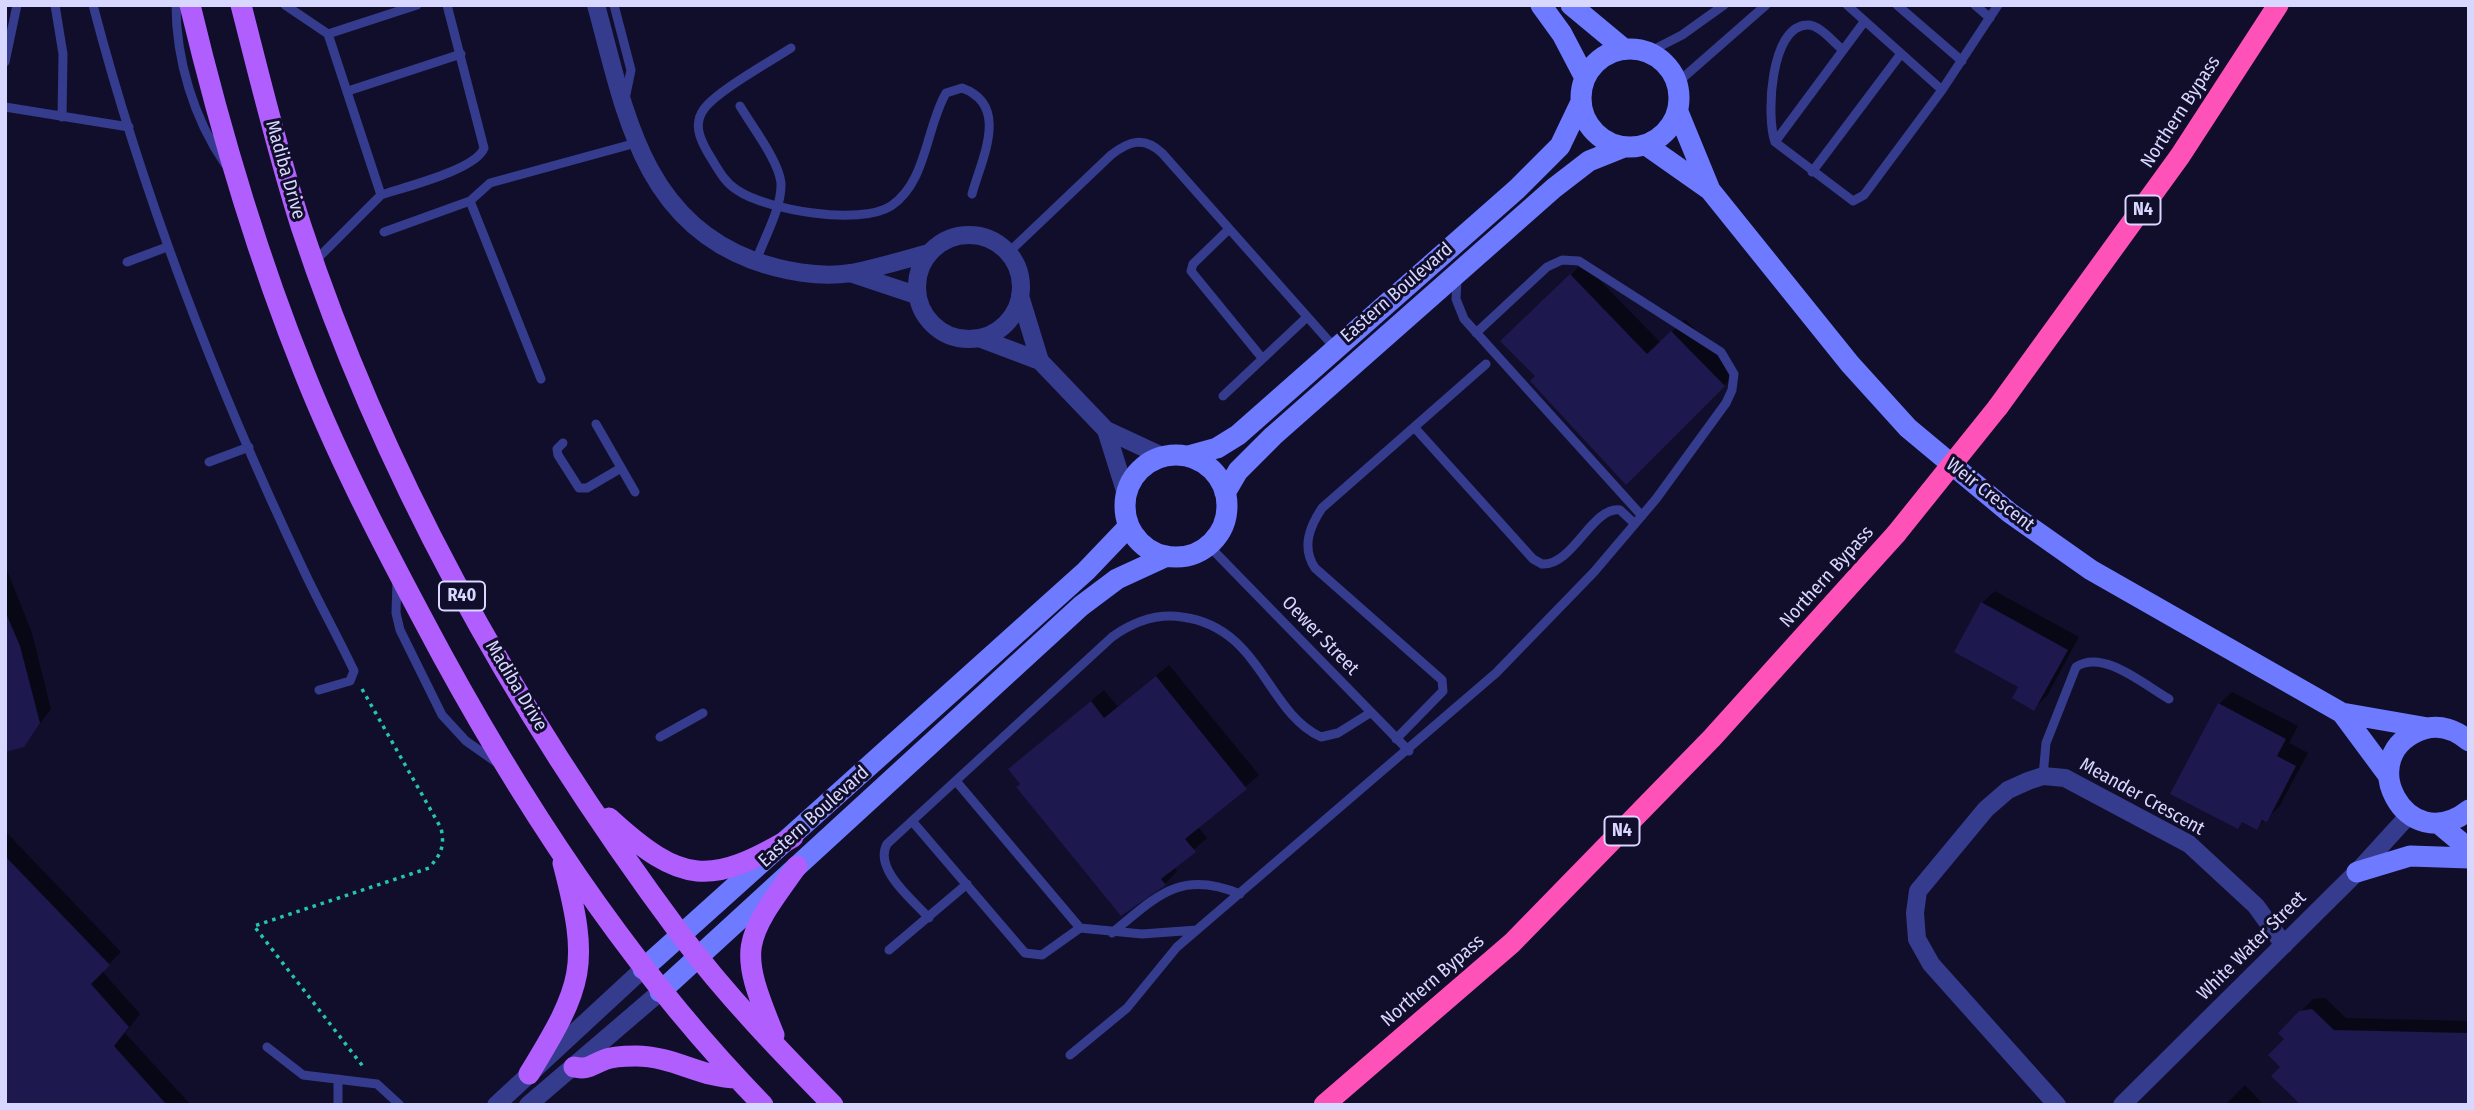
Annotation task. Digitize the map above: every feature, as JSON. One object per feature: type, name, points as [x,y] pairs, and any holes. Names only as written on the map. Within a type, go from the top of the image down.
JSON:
[{"type":"highway","name":"Northern Bypass","points":[[1324,1105],[1512,943],[1712,738],[1896,534],[1998,407],[2180,156],[2278,5]]},
{"type":"main road","name":"R40","points":[[190,5],[236,180],[304,373],[370,520],[486,734],[559,849],[660,992],[763,1105]]},
{"type":"main road","name":"Madiba Drive","points":[[242,5],[281,156],[314,262],[385,437],[431,535],[503,666],[585,795],[681,935],[780,1051],[833,1105]]},
{"type":"main road","points":[[585,795],[662,861],[692,871],[718,872],[743,865],[793,837]]},
{"type":"main road","points":[[529,1074],[562,1018],[579,970],[577,922],[559,849]]},
{"type":"main road","points":[[780,1051],[755,985],[750,951],[757,925],[797,866]]},
{"type":"main road","points":[[574,1068],[585,1070],[604,1060],[639,1056],[678,1062],[722,1078],[737,1078]]},
{"type":"street","points":[[596,5],[636,143],[653,178],[683,216],[722,246],[755,261],[814,274],[850,273],[929,253],[948,238],[966,234],[983,236],[999,243],[1019,272],[1020,296],[1040,361]]},
{"type":"street","points":[[1541,5],[1556,24],[1585,78]]},
{"type":"street","points":[[1571,5],[1624,49]]},
{"type":"street","points":[[1624,49],[1649,52],[1671,70],[1677,83],[1678,112],[1710,190],[1635,146],[1599,137],[1583,116],[1581,102],[1585,78],[1594,64],[1608,54],[1624,49]]},
{"type":"street","name":"Eastern Boulevard","points":[[1164,457],[1188,456],[1217,448],[1238,435],[1552,156],[1568,134],[1581,102]]},
{"type":"street","points":[[1635,146],[1660,138],[1678,112]]},
{"type":"street","name":"Eastern Boulevard","points":[[528,1105],[660,992],[1081,606],[1117,579],[1167,556],[1195,553],[1208,545],[1224,522],[1225,493],[1238,471],[1273,436],[1574,171],[1635,146]]},
{"type":"street","name":"Weir Crescent","points":[[1710,190],[1850,364],[1908,428],[2010,513],[2091,570],[2342,713]]},
{"type":"street","points":[[929,253],[916,278],[916,295],[922,312],[932,325],[946,335],[962,339],[979,338],[995,332],[1009,321],[1020,296]]},
{"type":"street","points":[[850,273],[916,295]]},
{"type":"street","points":[[979,338],[1040,361],[1106,430],[1164,457]]},
{"type":"street","points":[[1106,430],[1126,494],[1129,526],[1145,545],[1167,556]]},
{"type":"street","points":[[1188,456],[1212,469],[1225,493]]},
{"type":"street","points":[[1126,494],[1143,467],[1164,457]]},
{"type":"street","name":"Eastern Boulevard","points":[[496,1105],[643,969],[1086,571],[1129,526]]},
{"type":"street","points":[[2342,713],[2428,728],[2445,728],[2469,741]]},
{"type":"street","points":[[2342,713],[2388,775]]},
{"type":"street","points":[[2428,728],[2411,734],[2398,746],[2390,759],[2390,790],[2398,804],[2409,815],[2423,821],[2438,823],[2454,820],[2469,810]]},
{"type":"street","points":[[2043,776],[2008,790],[1986,809],[1919,891],[1915,914],[1917,939],[1931,964],[2057,1105]]},
{"type":"street","name":"Meander Crescent","points":[[2043,776],[2065,778],[2189,844],[2256,906],[2284,945]]},
{"type":"street","name":"White Water Street","points":[[2122,1105],[2357,872],[2409,815]]},
{"type":"street","points":[[2438,823],[2469,849]]},
{"type":"street","points":[[2357,872],[2410,856],[2469,858]]},
{"type":"lane","points":[[5,62],[16,5]]},
{"type":"lane","points":[[55,5],[63,54],[62,117]]},
{"type":"lane","points":[[93,5],[167,247],[304,573],[354,675],[350,681],[319,690]]},
{"type":"lane","points":[[176,5],[176,34],[199,121],[236,180]]},
{"type":"lane","points":[[285,5],[328,34],[381,195]]},
{"type":"lane","points":[[328,34],[417,5]]},
{"type":"lane","points":[[314,262],[381,195],[468,164],[482,154],[484,141],[447,5]]},
{"type":"lane","points":[[614,5],[631,70],[623,103]]},
{"type":"lane","points":[[1649,52],[1682,35],[1724,5]]},
{"type":"lane","points":[[1677,83],[1766,5]]},
{"type":"lane","points":[[1847,5],[1942,90]]},
{"type":"lane","points":[[1897,5],[1962,61]]},
{"type":"lane","points":[[1975,5],[1990,18]]},
{"type":"lane","points":[[1842,49],[1809,24],[1800,26],[1787,38],[1777,61],[1772,84],[1770,118],[1775,142],[1848,200],[1858,200],[1942,90],[1998,5]]},
{"type":"lane","points":[[1775,142],[1864,22]]},
{"type":"lane","points":[[791,48],[710,103],[698,124],[703,144],[731,186],[776,207],[855,215],[890,206],[915,176],[946,93],[962,88],[985,103],[991,117],[972,194]]},
{"type":"lane","points":[[348,91],[461,54]]},
{"type":"lane","points":[[1812,172],[1900,55]]},
{"type":"lane","points":[[740,106],[777,170],[781,186],[776,207],[755,261]]},
{"type":"lane","points":[[5,107],[129,127]]},
{"type":"lane","points":[[1008,253],[1111,155],[1138,141],[1150,144],[1162,153],[1335,348]]},
{"type":"lane","points":[[384,232],[470,201],[490,183],[636,143]]},
{"type":"lane","points":[[470,201],[541,379]]},
{"type":"lane","points":[[1229,229],[1193,264],[1191,271],[1262,358]]},
{"type":"lane","points":[[127,262],[167,247]]},
{"type":"lane","points":[[1070,1055],[1128,1008],[1157,969],[1198,930],[1409,751],[1496,673],[1594,572],[1642,516],[1726,403],[1732,390],[1734,374],[1721,352],[1604,275],[1570,259],[1547,267],[1476,334]]},
{"type":"lane","points":[[1458,272],[1456,299],[1464,318],[1476,334],[1642,516]]},
{"type":"lane","points":[[1223,396],[1307,317]]},
{"type":"lane","points":[[1396,739],[1443,691],[1442,680],[1315,568],[1308,551],[1311,526],[1322,508],[1486,364]]},
{"type":"lane","points":[[596,424],[635,492]]},
{"type":"lane","points":[[1415,427],[1533,559],[1542,564],[1559,560],[1608,511],[1620,510],[1635,524]]},
{"type":"lane","points":[[563,443],[557,449],[558,455],[579,488],[587,488],[621,468]]},
{"type":"lane","points":[[209,462],[249,447]]},
{"type":"lane","name":"Oewer Street","points":[[1208,545],[1409,751]]},
{"type":"lane","points":[[397,570],[396,613],[400,630],[442,715],[466,741],[509,771]]},
{"type":"lane","points":[[929,918],[888,871],[884,860],[887,844],[1121,631],[1147,619],[1174,616],[1210,625],[1231,638],[1310,732],[1321,737],[1330,736],[1370,713]]},
{"type":"lane","points":[[2043,776],[2046,743],[2076,667],[2087,660],[2100,660],[2169,699]]},
{"type":"lane","points":[[660,737],[703,713]]},
{"type":"lane","points":[[956,781],[1080,928],[1112,933],[1198,930]]},
{"type":"lane","points":[[912,821],[1030,956],[1049,952],[1080,928]]},
{"type":"lane","points":[[1112,933],[1157,898],[1178,887],[1209,883],[1240,894]]},
{"type":"lane","points":[[889,950],[967,884]]},
{"type":"lane","points":[[267,1047],[294,1071],[310,1077],[377,1084],[400,1105]]},
{"type":"lane","points":[[338,1079],[338,1105]]},
{"type":"path","points":[[354,675],[441,828],[444,842],[441,853],[429,867],[254,926],[377,1084]]},
{"type":"building","points":[[1570,274],[1647,354],[1671,331],[1725,386],[1626,485],[1530,381],[1535,376],[1500,341]]},
{"type":"building","points":[[1981,602],[2068,650],[2034,711],[2012,698],[2018,687],[1954,652]]},
{"type":"building","points":[[5,611],[20,646],[40,723],[24,747],[5,752]]},
{"type":"building","points":[[1156,676],[1247,789],[1185,839],[1196,852],[1161,879],[1166,885],[1121,916],[1016,787],[1020,784],[1008,769],[1091,701],[1104,718]]},
{"type":"building","points":[[2218,703],[2286,739],[2277,756],[2296,766],[2267,822],[2262,820],[2257,830],[2242,822],[2238,829],[2170,794]]},
{"type":"building","points":[[5,856],[110,965],[91,984],[129,1027],[114,1046],[167,1105],[5,1105]]},
{"type":"building","points":[[2312,1009],[2334,1030],[2469,1033],[2469,1105],[2301,1105],[2271,1076],[2280,1067],[2268,1055],[2284,1039],[2278,1033],[2299,1011]]}]
